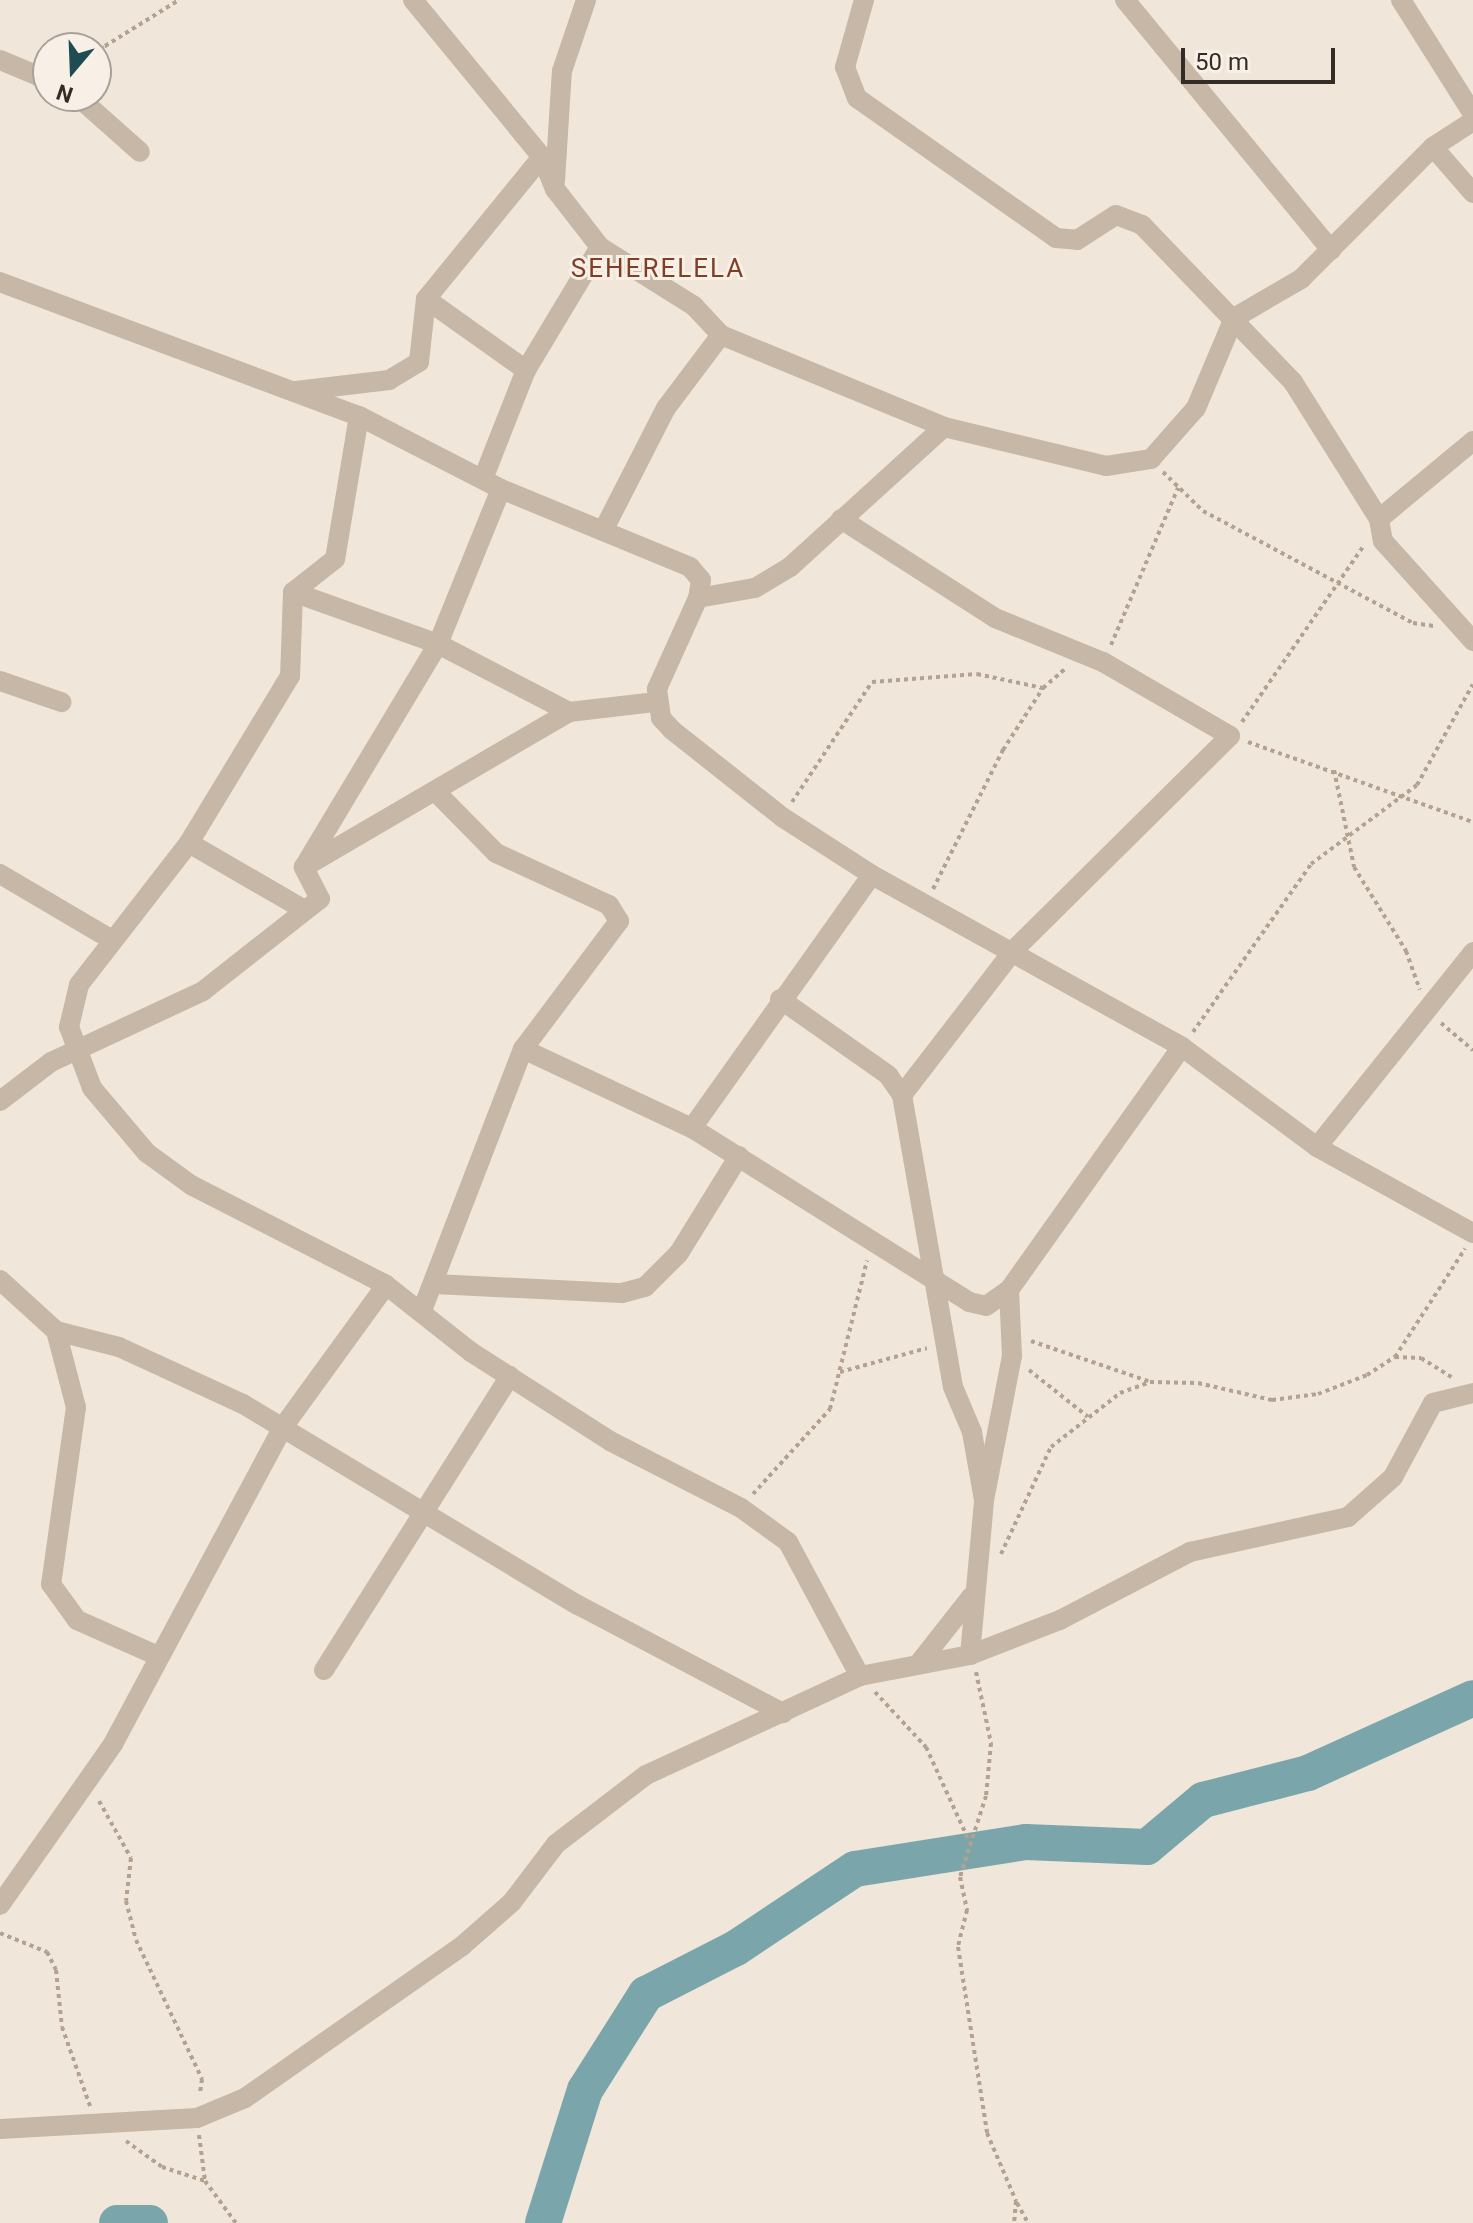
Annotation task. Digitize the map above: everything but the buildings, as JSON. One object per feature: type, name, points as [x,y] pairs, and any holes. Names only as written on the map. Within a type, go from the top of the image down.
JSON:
[{"type":"street","points":[[413,0],[542,157],[555,189],[600,247],[694,306],[721,335],[944,427],[1106,466],[1151,459],[1196,408],[1234,318],[1301,279],[1433,147],[1473,121]]},
{"type":"street","points":[[555,189],[562,71],[586,0]]},
{"type":"street","points":[[864,0],[845,67],[857,98],[1056,238],[1077,240],[1116,215],[1127,217],[1234,318],[1293,382],[1379,519],[1383,541],[1465,635]]},
{"type":"street","points":[[1125,0],[1331,250]]},
{"type":"street","points":[[1401,0],[1473,114]]},
{"type":"street","points":[[0,60],[32,73]]},
{"type":"street","points":[[95,112],[140,152]]},
{"type":"street","points":[[1433,147],[1473,193]]},
{"type":"street","points":[[292,392],[409,371],[419,362],[426,299],[542,157]]},
{"type":"street","points":[[304,867],[438,644],[492,484],[526,370],[600,247]]},
{"type":"street","points":[[0,282],[359,416],[492,484],[690,567],[701,580],[698,598],[656,702]]},
{"type":"street","points":[[426,299],[526,370]]},
{"type":"street","points":[[604,529],[666,408],[721,335]]},
{"type":"street","points":[[359,416],[335,559],[293,592],[290,676],[189,843],[79,985],[69,1012],[77,1049],[109,1114],[147,1153],[191,1185],[386,1285],[423,1308],[510,1376],[610,1441],[741,1508],[802,1559],[860,1676]]},
{"type":"street","points":[[698,598],[755,588],[841,519],[944,427]]},
{"type":"street","points":[[1379,519],[1473,441]]},
{"type":"street","points":[[841,519],[995,618],[1103,662],[1230,736],[1013,951],[902,1095]]},
{"type":"street","points":[[293,592],[438,644],[569,712]]},
{"type":"street","points":[[0,681],[61,702]]},
{"type":"street","points":[[304,867],[569,712],[656,702]]},
{"type":"street","points":[[656,702],[672,730],[782,817],[872,875],[1182,1047],[1317,1147],[1473,1234]]},
{"type":"street","points":[[423,1308],[435,1284],[523,1049],[617,928],[618,913],[496,853],[436,792]]},
{"type":"street","points":[[189,843],[303,909]]},
{"type":"street","points":[[0,1101],[77,1049],[203,991],[303,909],[320,899],[304,867]]},
{"type":"street","points":[[0,874],[112,940]]},
{"type":"street","points":[[692,1128],[780,999],[872,875]]},
{"type":"street","points":[[1317,1147],[1473,952]]},
{"type":"street","points":[[780,999],[888,1075],[902,1095],[944,1337],[984,1500]]},
{"type":"street","points":[[523,1049],[692,1128],[986,1306],[1009,1290],[1182,1047]]},
{"type":"street","points":[[435,1284],[622,1293],[645,1287],[679,1253],[739,1156]]},
{"type":"street","points":[[0,1280],[56,1331],[174,1370],[283,1427],[421,1515],[783,1713]]},
{"type":"street","points":[[0,1905],[88,1781],[283,1427],[386,1285]]},
{"type":"street","points":[[970,1655],[984,1500],[1012,1356],[1009,1290]]},
{"type":"street","points":[[56,1331],[76,1407],[51,1584],[77,1620],[158,1656]]},
{"type":"street","points":[[324,1670],[510,1376]]},
{"type":"street","points":[[0,2129],[100,2126],[197,2118],[287,2073],[335,2029],[462,1946],[512,1902],[556,1844],[621,1791],[860,1676],[920,1662],[970,1655],[1060,1620],[1190,1552],[1348,1517],[1393,1477],[1433,1403],[1473,1393]]},
{"type":"street","points":[[920,1662],[975,1593]]},
{"type":"path","points":[[112,42],[179,0]]},
{"type":"path","points":[[1151,459],[1203,511],[1413,623],[1465,635]]},
{"type":"path","points":[[1103,662],[1178,488]]},
{"type":"path","points":[[1379,519],[1342,584],[1230,736],[1334,769],[1400,800],[1473,822]]},
{"type":"path","points":[[926,903],[1043,688],[1082,654]]},
{"type":"path","points":[[782,817],[872,682],[977,674],[1043,688]]},
{"type":"path","points":[[1182,1047],[1311,864],[1347,832],[1400,800],[1417,785],[1473,684]]},
{"type":"path","points":[[1334,769],[1354,867],[1406,951],[1427,1011],[1473,1050]]},
{"type":"path","points":[[1395,1357],[1473,1234]]},
{"type":"path","points":[[741,1508],[830,1409],[872,1239]]},
{"type":"path","points":[[1012,1335],[1150,1382],[1198,1383],[1272,1400],[1318,1394],[1395,1357],[1421,1358],[1473,1393]]},
{"type":"path","points":[[840,1372],[944,1337]]},
{"type":"path","points":[[1012,1356],[1088,1418]]},
{"type":"path","points":[[999,1558],[1051,1447],[1088,1418],[1150,1382]]},
{"type":"path","points":[[970,1655],[991,1743],[986,1796],[969,1841],[960,1877],[967,1910],[958,1947],[987,2133],[1028,2223]]},
{"type":"path","points":[[860,1676],[926,1747],[969,1841]]},
{"type":"path","points":[[88,1781],[131,1858],[126,1901],[136,1940],[202,2079],[197,2118],[205,2181],[236,2223]]},
{"type":"path","points":[[0,1933],[47,1952],[56,1970],[62,2027],[100,2126],[162,2167],[205,2181]]},
{"type":"path","points":[[1014,2223],[1016,2201]]},
{"type":"waterway","points":[[543,2223],[585,2090],[646,1994],[736,1948],[855,1869],[1026,1842],[1147,1847],[1203,1800],[1308,1773],[1473,1698]]},
{"type":"waterway","points":[[117,2223],[150,2223]]},
{"type":"district","name":"SEHERELELA","points":[[658,269]]}]
